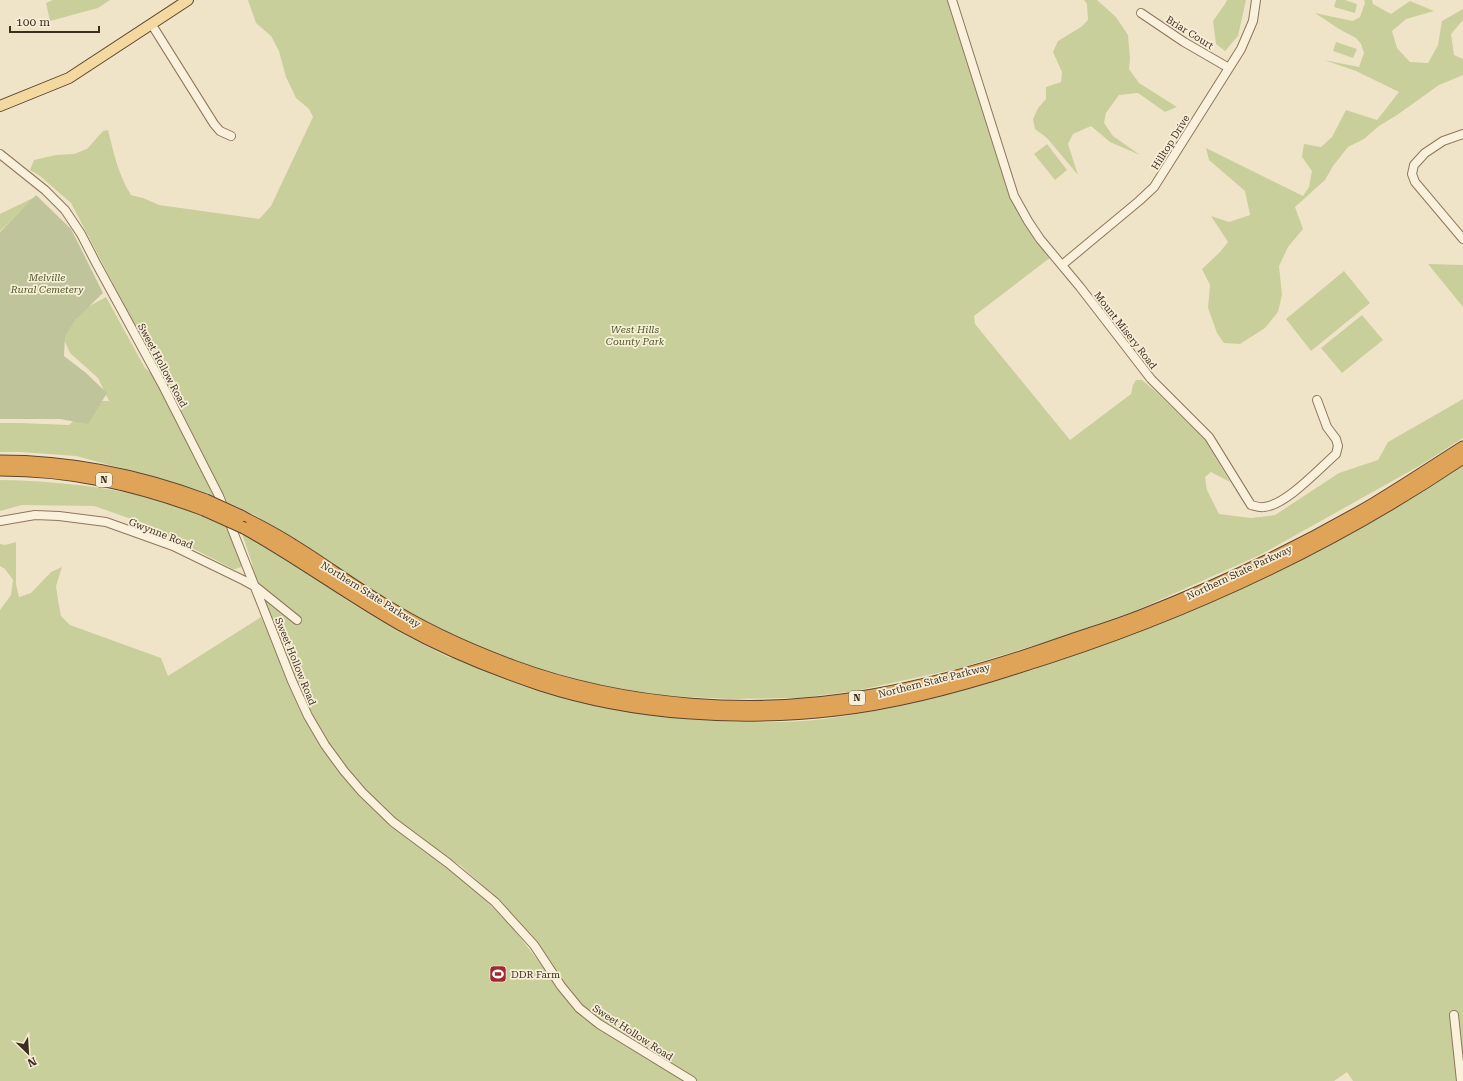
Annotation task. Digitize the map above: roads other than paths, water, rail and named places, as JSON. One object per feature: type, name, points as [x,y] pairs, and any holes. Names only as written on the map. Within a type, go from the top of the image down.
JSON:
[{"type":"highway","name":"Northern State Parkway","points":[[0,470],[59,473],[100,479],[205,505],[241,516],[292,544],[380,602],[419,625],[461,645],[516,667],[572,684],[624,695],[678,703],[729,706],[781,706],[871,696],[912,688],[1026,656],[1138,616],[1268,560],[1318,534],[1373,504],[1463,447]]},
{"type":"highway","name":"Northern State Parkway","points":[[0,460],[56,463],[107,471],[162,485],[205,505],[275,544],[402,626],[452,651],[490,667],[545,686],[601,700],[642,707],[683,712],[758,716],[812,713],[865,706],[925,694],[1010,670],[1112,636],[1207,598],[1276,566],[1371,514],[1463,458]]},
{"type":"main road","points":[[0,106],[69,78],[188,0]]},
{"type":"street","name":"Mount Misery Road","points":[[952,0],[1014,196],[1036,233],[1151,379],[1209,437],[1252,505],[1262,508],[1274,505],[1285,499],[1336,454],[1338,446],[1336,439],[1328,427],[1317,400]]},
{"type":"street","name":"Hilltop Drive","points":[[1062,265],[1154,187],[1241,49],[1253,21],[1256,0]]},
{"type":"street","name":"Briar Court","points":[[1141,13],[1184,42],[1229,68]]},
{"type":"street","points":[[152,24],[214,124],[220,131],[232,136]]},
{"type":"street","points":[[1463,134],[1443,141],[1425,154],[1414,164],[1412,174],[1415,182],[1463,238]]},
{"type":"street","name":"Sweet Hollow Road","points":[[0,154],[45,190],[65,210],[81,234],[219,496],[256,586],[292,682],[308,716],[325,745],[344,771],[362,792],[393,822],[453,866],[495,902],[534,946],[561,986],[579,1008],[599,1024],[692,1081]]},
{"type":"street","name":"Gwynne Road","points":[[0,520],[35,515],[59,516],[106,522],[173,546],[256,586],[297,620]]},
{"type":"street","points":[[1454,1015],[1461,1081]]},
{"type":"place","name":"DDR Farm","points":[[498,974]]},
{"type":"park label","name":"Melville Rural Cemetery","points":[[47,282]]},
{"type":"park label","name":"West Hills County Park","points":[[635,334]]}]
